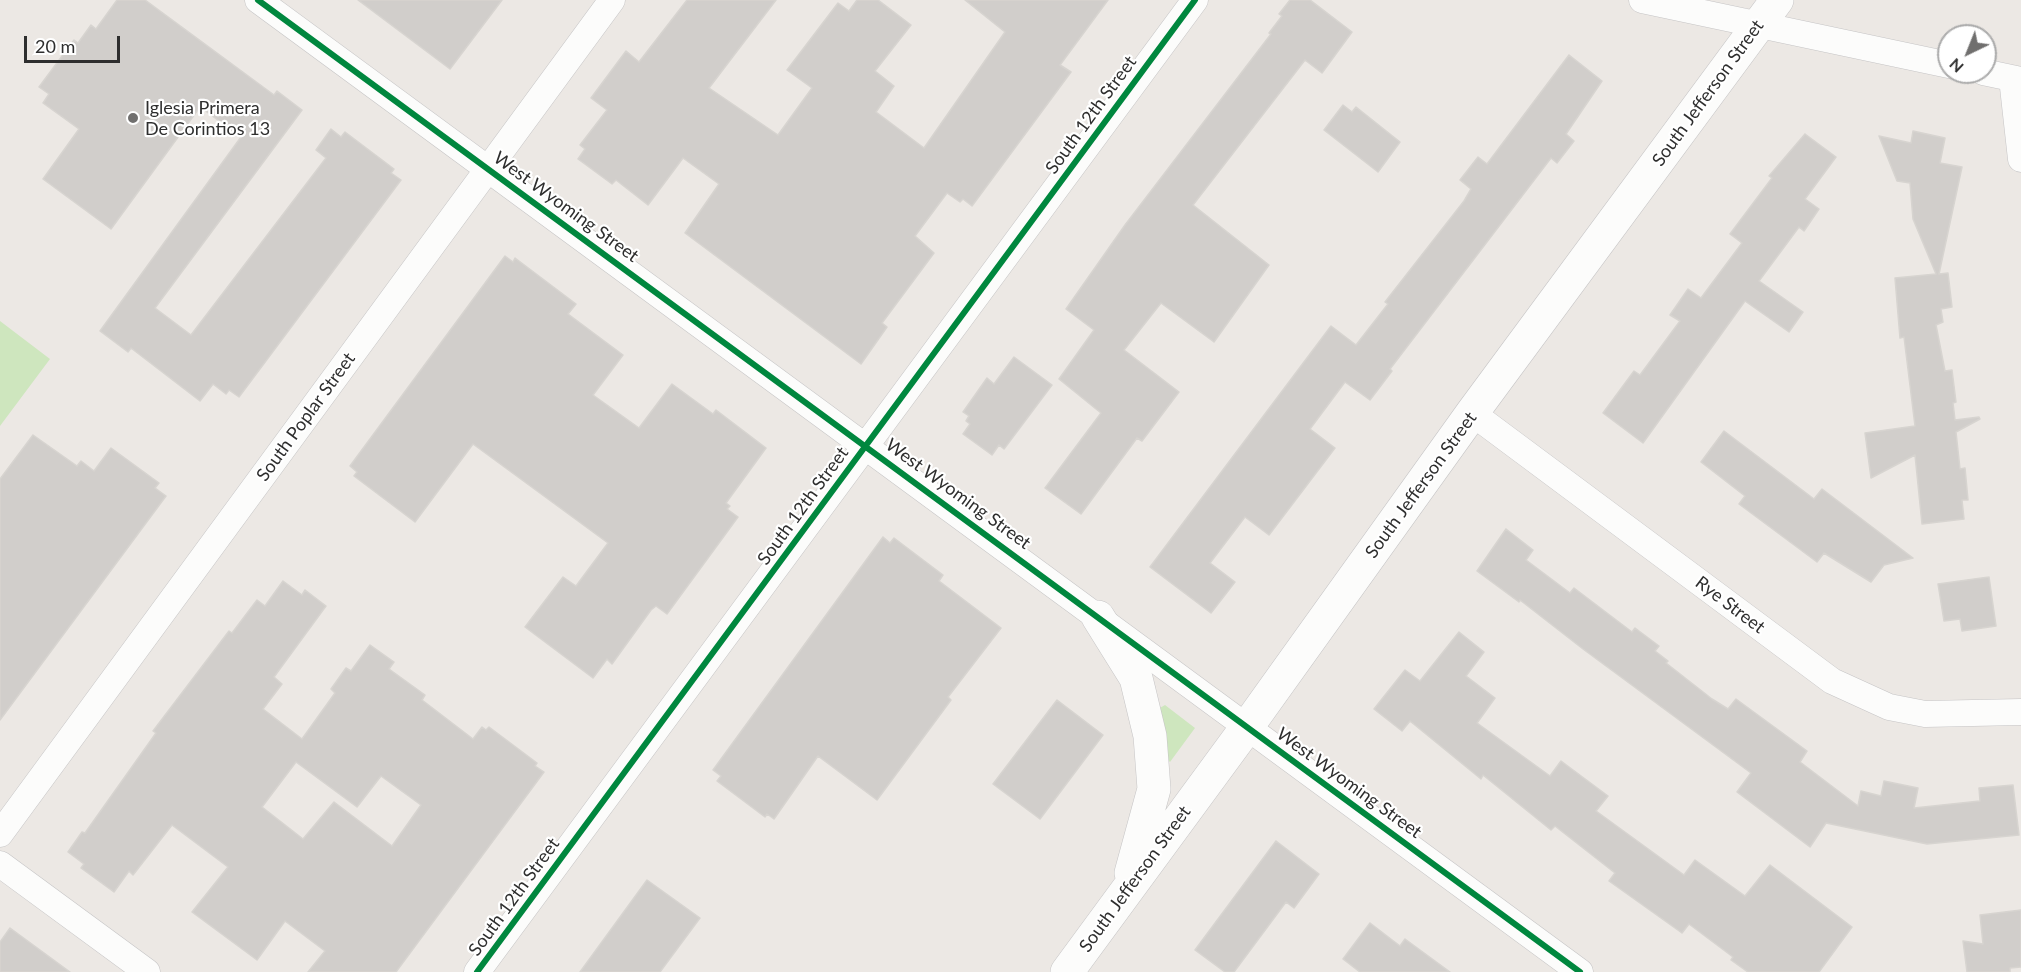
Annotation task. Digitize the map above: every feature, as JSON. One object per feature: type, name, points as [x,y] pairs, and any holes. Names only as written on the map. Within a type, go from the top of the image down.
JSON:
[{"type":"main road","name":"South Jefferson Street","points":[[1067,972],[1247,727],[1472,413],[1768,12]]},
{"type":"main road","points":[[1098,617],[1136,678],[1150,736],[1154,789],[1126,892]]},
{"type":"street","name":"West Wyoming Street","points":[[258,0],[1580,972]]},
{"type":"street","name":"South Poplar Street","points":[[0,834],[612,0]]},
{"type":"street","name":"South 12th Street","points":[[477,972],[1195,0]]},
{"type":"street","points":[[1642,0],[1768,12],[1937,61]]},
{"type":"street","points":[[1997,75],[2016,79],[2021,159]]},
{"type":"street","name":"Rye Street","points":[[1472,413],[1832,681],[1889,707],[1925,714],[2021,712]]},
{"type":"street","points":[[0,864],[147,972]]},
{"type":"green space","points":[[0,321],[50,359],[0,426]]},
{"type":"green space","points":[[1165,705],[1195,728],[1170,762],[1167,759],[1158,709]]},
{"type":"building","points":[[117,0],[145,0],[274,95],[277,91],[302,110],[155,308],[191,335],[326,158],[316,150],[331,129],[341,137],[345,132],[394,169],[391,173],[401,180],[239,397],[229,390],[226,394],[213,384],[200,401],[131,348],[128,352],[100,331],[241,137],[200,107],[111,229],[43,179],[79,129],[43,103],[49,94],[39,87],[74,40],[78,43],[91,25],[96,29]]},
{"type":"building","points":[[358,0],[502,0],[450,69]]},
{"type":"building","points":[[687,0],[776,0],[709,88],[778,135],[812,88],[787,70],[838,3],[849,11],[857,0],[878,0],[911,25],[875,71],[894,86],[876,112],[924,148],[1005,32],[965,0],[1108,0],[1060,65],[1071,72],[972,206],[963,199],[960,202],[947,193],[915,236],[934,253],[882,323],[887,327],[861,364],[685,233],[719,184],[683,158],[648,205],[616,180],[612,184],[578,159],[585,149],[580,145],[607,110],[591,98],[626,51],[639,62]]},
{"type":"building","points":[[1290,0],[1310,0],[1352,32],[1322,73],[1305,60],[1193,205],[1269,265],[1214,342],[1161,303],[1124,350],[1179,392],[1142,441],[1137,438],[1081,514],[1045,488],[1101,413],[1059,379],[1094,330],[1066,309],[1125,225],[1271,34],[1269,33],[1282,16],[1279,14]]},
{"type":"building","points":[[1569,55],[1602,81],[1566,134],[1574,141],[1557,163],[1551,158],[1390,369],[1392,371],[1370,400],[1345,382],[1310,429],[1335,448],[1269,535],[1245,517],[1210,563],[1235,582],[1211,613],[1150,567],[1331,326],[1356,345],[1388,304],[1385,302],[1464,201],[1471,189],[1460,180],[1478,157],[1487,164]]},
{"type":"building","points":[[1343,105],[1352,112],[1356,107],[1400,142],[1378,172],[1324,130]]},
{"type":"building","points":[[1913,131],[1945,138],[1940,163],[1962,167],[1939,274],[1948,273],[1952,307],[1941,309],[1943,322],[1936,325],[1945,371],[1952,370],[1956,402],[1953,403],[1955,420],[1979,417],[1980,419],[1956,432],[1960,469],[1965,468],[1968,500],[1962,500],[1964,519],[1922,524],[1915,455],[1871,478],[1865,433],[1915,426],[1904,337],[1900,338],[1895,278],[1936,274],[1913,219],[1910,183],[1897,181],[1879,136],[1911,143]]},
{"type":"building","points":[[1805,134],[1836,157],[1805,199],[1819,209],[1804,231],[1799,227],[1759,281],[1803,312],[1789,332],[1745,301],[1643,443],[1603,413],[1634,371],[1640,375],[1680,321],[1670,315],[1688,289],[1701,298],[1742,243],[1730,234],[1772,178],[1769,176]]},
{"type":"building","points":[[505,256],[513,262],[515,258],[576,304],[568,314],[623,355],[593,395],[639,428],[672,384],[713,414],[716,410],[766,448],[726,503],[730,506],[727,509],[738,517],[667,614],[656,606],[651,610],[612,664],[607,659],[593,678],[525,627],[563,577],[576,586],[608,543],[473,444],[415,522],[354,476],[357,472],[350,466]]},
{"type":"building","points":[[1014,357],[1052,385],[1004,449],[999,445],[992,455],[963,434],[970,424],[966,421],[969,416],[963,412],[987,378],[994,384]]},
{"type":"building","points":[[1724,431],[1814,499],[1822,489],[1913,558],[1884,565],[1871,582],[1824,553],[1817,562],[1739,504],[1745,496],[1701,462]]},
{"type":"building","points":[[33,435],[77,466],[81,461],[94,471],[111,448],[159,483],[155,488],[166,496],[0,720],[0,479]]},
{"type":"building","points":[[1506,529],[1533,550],[1526,560],[1570,593],[1574,588],[1632,632],[1635,628],[1659,646],[1655,651],[1668,661],[1666,663],[1712,699],[1728,709],[1736,699],[1807,751],[1800,762],[1858,806],[1861,791],[1881,796],[1884,781],[1918,788],[1914,808],[1980,801],[1979,788],[2013,785],[2019,835],[1927,844],[1826,823],[1810,847],[1737,792],[1751,773],[1520,600],[1519,602],[1477,571]]},
{"type":"building","points":[[883,537],[890,543],[894,538],[943,575],[939,581],[1001,628],[948,697],[951,700],[877,800],[818,756],[774,819],[767,814],[765,817],[717,781],[721,776],[713,770]]},
{"type":"building","points":[[1989,577],[1996,626],[1962,631],[1960,619],[1944,621],[1938,584]]},
{"type":"building","points":[[283,581],[302,595],[305,590],[326,606],[274,677],[282,684],[263,709],[302,739],[335,693],[331,689],[346,668],[351,671],[370,645],[394,662],[389,669],[425,695],[422,700],[473,739],[482,727],[486,730],[489,727],[537,763],[535,766],[544,772],[396,972],[308,972],[325,951],[285,921],[257,960],[192,912],[228,867],[172,825],[133,875],[129,871],[114,892],[81,868],[84,864],[68,852],[82,832],[85,833],[156,733],[153,731],[229,631],[232,633],[257,600],[265,606]],"holes":[[[296,762],[357,807],[381,776],[421,805],[392,846],[334,802],[303,839],[262,807]]]},
{"type":"building","points":[[1459,632],[1484,652],[1466,676],[1495,698],[1477,723],[1550,776],[1561,761],[1608,796],[1596,811],[1684,875],[1695,860],[1745,896],[1770,865],[1852,927],[1819,972],[1748,972],[1731,960],[1733,957],[1689,924],[1682,933],[1609,881],[1615,873],[1555,826],[1551,830],[1483,775],[1481,779],[1410,721],[1402,731],[1374,709],[1405,670],[1420,681]]},
{"type":"building","points":[[1057,700],[1103,735],[1040,819],[993,784]]},
{"type":"building","points":[[1276,841],[1319,874],[1294,908],[1286,902],[1234,972],[1225,972],[1195,950]]},
{"type":"building","points":[[647,880],[700,918],[660,972],[580,972]]},
{"type":"building","points":[[2021,910],[2021,967],[2010,968],[2010,972],[1967,972],[1963,941],[1983,944],[1980,915]]},
{"type":"building","points":[[1370,923],[1400,946],[1405,939],[1450,972],[1360,972],[1343,959]]},
{"type":"building","points":[[10,928],[70,972],[0,972],[0,942]]},
{"type":"cycle path","points":[[258,0],[1580,972]]},
{"type":"cycle path","points":[[477,972],[1195,0]]},
{"type":"place","name":"Iglesia Primera De Corintios 13","points":[[133,118]]}]
